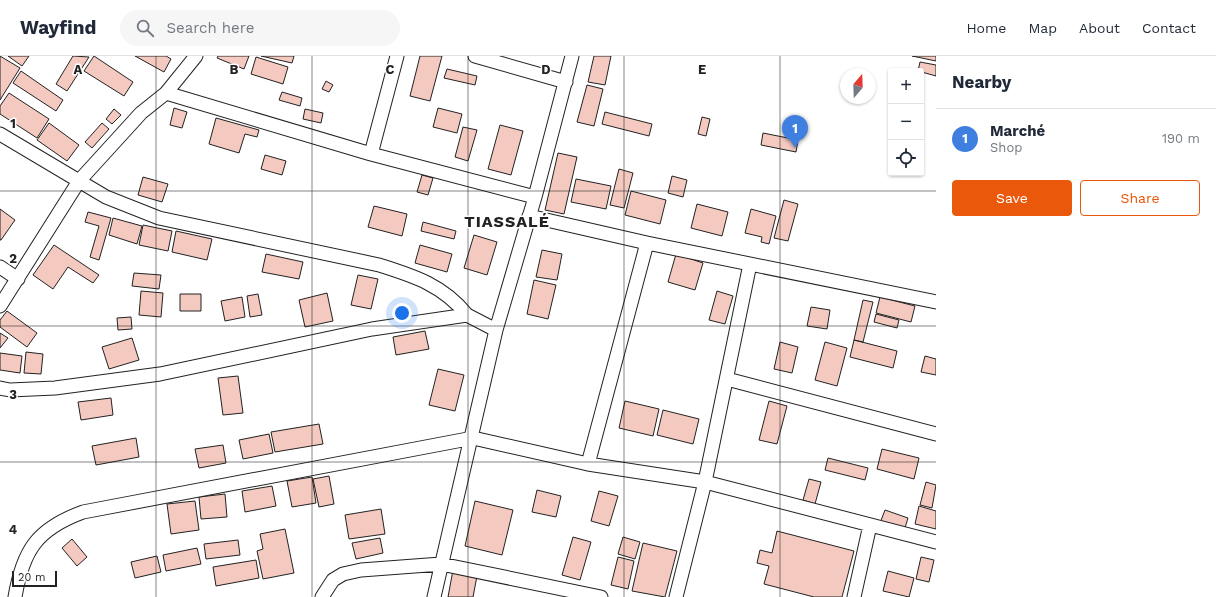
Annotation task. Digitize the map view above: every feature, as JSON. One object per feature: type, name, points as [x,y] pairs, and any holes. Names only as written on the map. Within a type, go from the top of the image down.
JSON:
[{"type":"street","points":[[0,306],[79,181],[141,113],[166,93],[196,56]]},
{"type":"street","points":[[371,154],[397,56]]},
{"type":"street","points":[[475,56],[566,82]]},
{"type":"street","points":[[434,597],[473,438],[496,330],[530,216],[572,56]]},
{"type":"street","points":[[166,93],[371,154],[535,197]]},
{"type":"street","points":[[0,134],[106,196],[159,218],[379,265],[427,282],[456,300],[467,314],[496,330]]},
{"type":"street","points":[[530,216],[647,243],[936,302]]},
{"type":"street","points":[[588,464],[647,243]]},
{"type":"street","points":[[676,597],[727,379],[750,264]]},
{"type":"street","points":[[0,267],[18,279]]},
{"type":"street","points":[[0,388],[10,390],[55,388],[160,374],[372,329],[467,314]]},
{"type":"street","points":[[727,379],[936,434]]},
{"type":"street","points":[[15,597],[22,567],[39,537],[54,524],[82,512],[473,438],[588,464],[704,482],[936,542]]},
{"type":"street","points":[[854,597],[870,525]]},
{"type":"street","points":[[322,597],[333,580],[343,574],[361,570],[441,564],[602,597]]},
{"type":"building","points":[[0,56],[20,68],[0,100]]},
{"type":"building","points":[[8,56],[29,56],[22,66]]},
{"type":"building","points":[[73,56],[89,57],[67,91],[56,84]]},
{"type":"building","points":[[94,56],[133,82],[124,96],[84,71]]},
{"type":"building","points":[[135,56],[166,56],[171,59],[164,72]]},
{"type":"building","points":[[218,56],[249,56],[244,69],[217,58]]},
{"type":"building","points":[[261,56],[294,56],[292,63]]},
{"type":"building","points":[[420,56],[442,56],[430,101],[410,96]]},
{"type":"building","points":[[594,56],[611,56],[605,85],[588,82]]},
{"type":"building","points":[[912,56],[936,56],[936,61]]},
{"type":"building","points":[[256,57],[288,67],[283,84],[251,74]]},
{"type":"building","points":[[920,62],[936,65],[936,76],[924,73],[924,68],[919,68]]},
{"type":"building","points":[[447,69],[477,76],[475,85],[444,78]]},
{"type":"building","points":[[21,71],[63,100],[56,111],[13,83]]},
{"type":"building","points":[[326,81],[333,85],[329,92],[322,89]]},
{"type":"building","points":[[587,85],[603,89],[594,126],[577,122]]},
{"type":"building","points":[[282,92],[302,98],[300,106],[279,100]]},
{"type":"building","points":[[9,93],[49,119],[37,138],[0,114],[0,106]]},
{"type":"building","points":[[174,108],[187,112],[182,128],[170,125]]},
{"type":"building","points":[[438,108],[462,114],[457,133],[433,127]]},
{"type":"building","points":[[114,109],[121,115],[112,124],[106,119]]},
{"type":"building","points":[[305,109],[323,113],[321,123],[303,119]]},
{"type":"building","points":[[605,112],[652,124],[649,136],[602,124]]},
{"type":"building","points":[[702,117],[710,119],[706,136],[698,134]]},
{"type":"building","points":[[216,118],[259,130],[257,137],[245,134],[239,153],[209,144]]},
{"type":"building","points":[[49,123],[79,145],[67,161],[37,140]]},
{"type":"building","points":[[102,123],[109,129],[92,148],[85,142]]},
{"type":"building","points":[[500,125],[523,131],[511,175],[488,169]]},
{"type":"building","points":[[463,127],[477,130],[468,161],[455,157]]},
{"type":"building","points":[[763,133],[798,140],[796,152],[761,145]]},
{"type":"building","points":[[558,153],[577,157],[564,214],[545,210]]},
{"type":"building","points":[[265,155],[286,161],[282,175],[261,169]]},
{"type":"building","points":[[619,169],[633,173],[624,208],[610,205]]},
{"type":"building","points":[[422,175],[433,178],[428,195],[417,192]]},
{"type":"building","points":[[672,176],[687,180],[683,197],[668,193]]},
{"type":"building","points":[[143,177],[168,184],[162,202],[138,195]]},
{"type":"building","points":[[576,179],[611,186],[606,209],[571,202]]},
{"type":"building","points":[[631,191],[666,200],[660,224],[625,215]]},
{"type":"building","points":[[784,200],[798,204],[788,241],[774,238]]},
{"type":"building","points":[[697,204],[728,212],[722,236],[691,228]]},
{"type":"building","points":[[374,206],[407,214],[402,236],[368,227]]},
{"type":"building","points":[[0,209],[15,220],[1,240],[0,240]]},
{"type":"building","points":[[751,209],[776,216],[769,244],[761,242],[762,237],[745,233]]},
{"type":"building","points":[[88,212],[111,218],[99,260],[90,257],[99,226],[85,222]]},
{"type":"building","points":[[113,218],[142,226],[137,244],[109,235]]},
{"type":"building","points":[[423,222],[456,231],[454,239],[421,231]]},
{"type":"building","points":[[143,225],[172,231],[168,251],[139,245]]},
{"type":"building","points":[[176,231],[212,239],[207,260],[172,252]]},
{"type":"building","points":[[474,235],[497,242],[487,275],[464,268]]},
{"type":"building","points":[[54,245],[99,275],[93,283],[68,267],[53,289],[33,275]]},
{"type":"building","points":[[420,245],[452,254],[447,272],[415,263]]},
{"type":"building","points":[[542,250],[562,254],[557,280],[536,277]]},
{"type":"building","points":[[266,254],[303,262],[299,279],[262,272]]},
{"type":"building","points":[[676,254],[703,263],[695,290],[668,282]]},
{"type":"building","points":[[134,273],[161,275],[159,289],[132,286]]},
{"type":"building","points":[[358,275],[378,279],[371,309],[351,305]]},
{"type":"building","points":[[534,280],[556,285],[548,319],[527,314]]},
{"type":"building","points":[[141,291],[163,293],[161,317],[139,315]]},
{"type":"building","points":[[717,291],[733,296],[725,324],[709,320]]},
{"type":"building","points":[[327,293],[333,321],[305,327],[299,300]]},
{"type":"building","points":[[180,294],[201,294],[201,311],[180,311]]},
{"type":"building","points":[[258,294],[262,315],[250,317],[247,296]]},
{"type":"building","points":[[242,297],[245,317],[225,321],[221,301]]},
{"type":"building","points":[[880,297],[915,306],[911,322],[876,313]]},
{"type":"building","points":[[863,300],[873,302],[863,342],[854,340]]},
{"type":"building","points":[[811,307],[830,310],[827,329],[807,326]]},
{"type":"building","points":[[7,311],[37,333],[27,347],[0,327],[0,320]]},
{"type":"building","points":[[876,314],[899,320],[897,328],[874,322]]},
{"type":"building","points":[[131,317],[132,329],[118,330],[117,318]]},
{"type":"building","points":[[425,331],[429,349],[396,355],[393,337]]},
{"type":"building","points":[[0,333],[8,338],[0,348]]},
{"type":"building","points":[[132,338],[139,360],[109,369],[102,347]]},
{"type":"building","points":[[854,340],[897,351],[893,368],[850,357]]},
{"type":"building","points":[[780,342],[798,347],[792,373],[774,369]]},
{"type":"building","points":[[825,342],[847,348],[837,386],[815,380]]},
{"type":"building","points":[[26,352],[43,354],[41,374],[24,373]]},
{"type":"building","points":[[0,353],[22,356],[20,373],[0,370]]},
{"type":"building","points":[[925,356],[936,359],[936,375],[921,372]]},
{"type":"building","points":[[438,369],[464,375],[455,411],[429,405]]},
{"type":"building","points":[[238,376],[243,413],[223,415],[218,378]]},
{"type":"building","points":[[111,398],[113,415],[81,420],[78,402]]},
{"type":"building","points":[[625,401],[659,409],[653,436],[619,428]]},
{"type":"building","points":[[769,401],[787,406],[777,444],[759,440]]},
{"type":"building","points":[[663,410],[699,419],[693,444],[657,435]]},
{"type":"building","points":[[319,424],[323,444],[275,452],[271,432]]},
{"type":"building","points":[[269,434],[273,453],[243,459],[239,440]]},
{"type":"building","points":[[136,438],[139,457],[96,465],[92,446]]},
{"type":"building","points":[[223,445],[226,463],[199,468],[195,449]]},
{"type":"building","points":[[882,449],[919,458],[914,479],[877,469]]},
{"type":"building","points":[[828,458],[868,468],[865,480],[825,470]]},
{"type":"building","points":[[329,476],[334,504],[319,507],[313,479]]},
{"type":"building","points":[[312,477],[316,503],[292,507],[287,481]]},
{"type":"building","points":[[809,479],[821,482],[815,504],[803,500]]},
{"type":"building","points":[[926,482],[936,485],[932,508],[920,505]]},
{"type":"building","points":[[272,486],[276,506],[245,512],[242,491]]},
{"type":"building","points":[[537,490],[561,496],[556,517],[532,512]]},
{"type":"building","points":[[599,491],[618,496],[609,526],[591,521]]},
{"type":"building","points":[[225,494],[227,517],[201,519],[199,497]]},
{"type":"building","points":[[195,501],[199,530],[171,534],[167,504]]},
{"type":"building","points":[[475,501],[513,510],[502,555],[465,546]]},
{"type":"building","points":[[919,506],[936,511],[936,529],[915,524]]},
{"type":"building","points":[[381,509],[385,534],[349,539],[345,515]]},
{"type":"building","points":[[885,510],[908,518],[904,531],[880,523]]},
{"type":"building","points":[[285,529],[294,573],[263,579],[257,551],[263,549],[260,534]]},
{"type":"building","points":[[777,531],[854,551],[842,597],[814,597],[764,584],[769,566],[757,563],[760,550],[772,553]]},
{"type":"building","points":[[573,537],[591,542],[580,580],[562,575]]},
{"type":"building","points":[[623,537],[640,542],[635,559],[618,554]]},
{"type":"building","points":[[380,538],[383,553],[356,559],[352,543]]},
{"type":"building","points":[[72,539],[87,557],[77,566],[62,548]]},
{"type":"building","points":[[238,540],[240,555],[206,559],[204,544]]},
{"type":"building","points":[[643,543],[677,551],[665,597],[632,591]]},
{"type":"building","points":[[197,548],[201,564],[166,571],[163,555]]},
{"type":"building","points":[[157,556],[161,572],[135,578],[131,562]]},
{"type":"building","points":[[618,557],[634,561],[628,589],[611,585]]},
{"type":"building","points":[[921,557],[934,560],[929,582],[916,579]]},
{"type":"building","points":[[256,560],[259,578],[216,586],[213,567]]},
{"type":"building","points":[[453,570],[477,576],[473,597],[448,597]]},
{"type":"building","points":[[888,571],[914,578],[909,597],[883,591]]},
{"type":"place","name":"Marché","points":[[795,148]]},
{"type":"district","name":"TIASSALÉ","points":[[507,221]]}]
